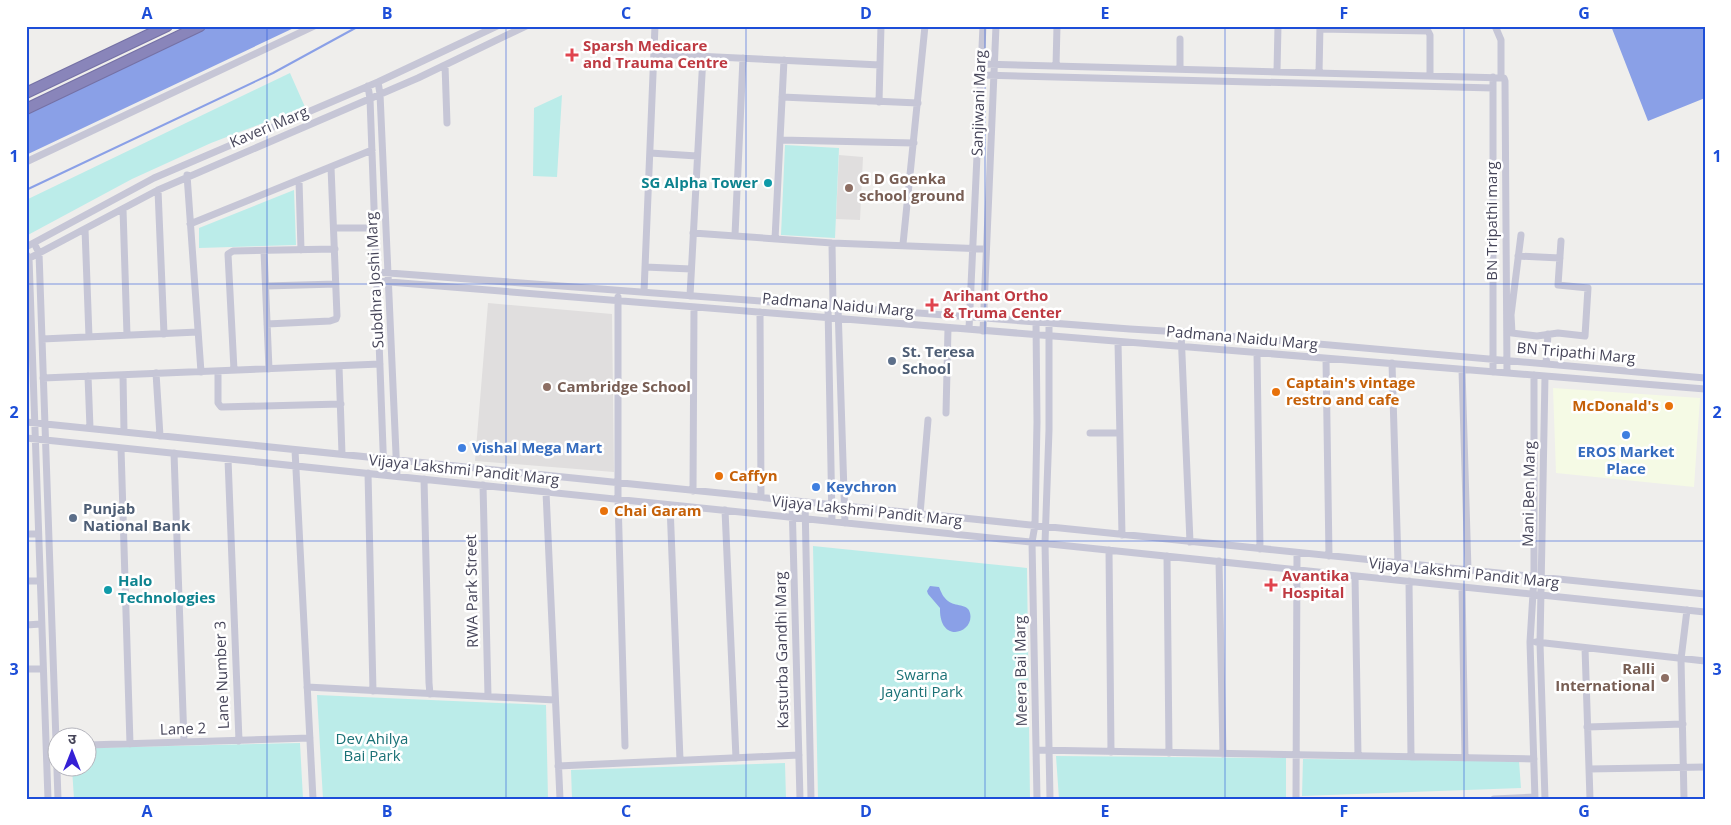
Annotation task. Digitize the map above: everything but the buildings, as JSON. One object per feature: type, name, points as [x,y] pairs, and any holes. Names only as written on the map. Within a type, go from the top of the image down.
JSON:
[{"type":"highway","points":[[26,93],[167,26]]},
{"type":"highway","points":[[26,109],[200,26]]},
{"type":"street","points":[[26,162],[314,26]]},
{"type":"street","name":"Kaveri Marg","points":[[26,247],[154,178],[378,82],[497,26]]},
{"type":"street","name":"Kaveri Marg","points":[[27,257],[39,253],[158,190],[370,99],[526,26]]},
{"type":"street","points":[[644,292],[655,26]]},
{"type":"street","points":[[879,102],[881,26]]},
{"type":"street","points":[[903,244],[925,26]]},
{"type":"street","name":"Sanjiwani Marg","points":[[969,329],[983,26]]},
{"type":"street","name":"Sanjiwani Marg","points":[[983,330],[996,26]]},
{"type":"street","points":[[1056,66],[1057,26]]},
{"type":"street","points":[[1277,72],[1278,26]]},
{"type":"street","points":[[1493,372],[1493,88],[1500,78],[1501,40],[1496,26]]},
{"type":"street","points":[[1319,72],[1320,28],[1428,31],[1430,35],[1430,75]]},
{"type":"street","points":[[1180,39],[1180,69]]},
{"type":"street","points":[[654,54],[880,65]]},
{"type":"street","points":[[690,296],[703,56]]},
{"type":"street","points":[[735,235],[743,58]]},
{"type":"street","points":[[775,239],[784,60]]},
{"type":"street","points":[[981,64],[1500,78]]},
{"type":"street","points":[[445,65],[447,123]]},
{"type":"street","points":[[981,76],[1493,88]]},
{"type":"street","name":"BN Tripathi marg","points":[[1500,78],[1507,360]]},
{"type":"street","name":"Subdhra Joshi Marg","points":[[378,82],[397,476]]},
{"type":"street","name":"Subdhra Joshi Marg","points":[[368,86],[384,475]]},
{"type":"street","points":[[782,97],[918,104]]},
{"type":"street","points":[[780,140],[914,144]]},
{"type":"street","points":[[190,224],[372,150]]},
{"type":"street","points":[[650,152],[698,156]]},
{"type":"street","points":[[186,165],[201,372]]},
{"type":"street","points":[[267,324],[333,321],[337,316],[331,167]]},
{"type":"street","points":[[299,180],[301,250]]},
{"type":"street","points":[[158,190],[164,334]]},
{"type":"street","points":[[123,209],[127,335]]},
{"type":"street","points":[[334,228],[375,228]]},
{"type":"street","points":[[85,229],[89,337]]},
{"type":"street","points":[[693,232],[832,243],[903,244],[986,249]]},
{"type":"street","points":[[1521,235],[1511,315],[1512,333],[1537,336],[1558,333],[1585,336],[1588,288],[1558,285],[1561,241]]},
{"type":"street","points":[[34,243],[39,253],[56,728]]},
{"type":"street","points":[[832,243],[833,307],[838,319],[845,523]]},
{"type":"street","points":[[234,370],[228,254],[233,251],[264,252],[335,249]]},
{"type":"street","points":[[264,252],[269,368]]},
{"type":"street","points":[[1518,256],[1560,258]]},
{"type":"street","points":[[27,257],[48,799]]},
{"type":"street","points":[[645,267],[691,269]]},
{"type":"street","points":[[1506,269],[1517,269]]},
{"type":"street","name":"Padmana Naidu Marg","points":[[376,272],[1181,332],[1507,360]]},
{"type":"street","name":"Padmana Naidu Marg","points":[[376,281],[1507,373]]},
{"type":"street","points":[[266,286],[336,284]]},
{"type":"street","points":[[618,290],[618,499],[625,746]]},
{"type":"street","points":[[693,490],[694,307]]},
{"type":"street","points":[[832,521],[828,318],[833,307]]},
{"type":"street","points":[[760,312],[761,498]]},
{"type":"street","name":"Meera Bai Marg","points":[[1036,322],[1037,422],[1035,525],[1032,542],[1037,799]]},
{"type":"street","name":"Meera Bai Marg","points":[[1049,323],[1049,430],[1045,544],[1050,799]]},
{"type":"street","points":[[946,413],[948,328]]},
{"type":"street","points":[[42,339],[198,332]]},
{"type":"street","points":[[1181,332],[1190,542]]},
{"type":"street","points":[[1546,364],[1548,334]]},
{"type":"street","points":[[1118,342],[1122,535]]},
{"type":"street","points":[[1257,353],[1260,549]]},
{"type":"street","points":[[1326,359],[1329,556]]},
{"type":"street","name":"BN Tripathi Marg","points":[[1705,378],[1507,360],[1507,373],[1705,389]]},
{"type":"street","points":[[1392,363],[1398,563]]},
{"type":"street","points":[[43,378],[380,364]]},
{"type":"street","points":[[339,366],[342,454]]},
{"type":"street","points":[[1462,370],[1468,570]]},
{"type":"street","points":[[218,371],[218,403],[221,408],[340,404]]},
{"type":"street","points":[[156,373],[160,436]]},
{"type":"street","points":[[123,375],[124,432]]},
{"type":"street","points":[[88,376],[90,428]]},
{"type":"street","points":[[1534,376],[1538,577]]},
{"type":"street","name":"Mani Ben Marg","points":[[1534,798],[1530,642],[1538,577],[1544,376]]},
{"type":"street","points":[[920,514],[928,420]]},
{"type":"street","name":"Vijaya Lakshmi Pandit Marg","points":[[26,422],[1705,594]]},
{"type":"street","points":[[1090,434],[1120,433]]},
{"type":"street","name":"Vijaya Lakshmi Pandit Marg","points":[[26,438],[1296,570],[1537,593],[1705,612]]},
{"type":"street","points":[[121,448],[130,744]]},
{"type":"street","points":[[295,450],[313,799]]},
{"type":"street","points":[[174,453],[184,742]]},
{"type":"street","name":"Lane Number 3","points":[[228,459],[239,741]]},
{"type":"street","points":[[368,474],[373,691]]},
{"type":"street","points":[[424,479],[430,694]]},
{"type":"street","name":"RWA Park Street","points":[[483,485],[488,696]]},
{"type":"street","points":[[546,492],[560,799]]},
{"type":"street","name":"Kasturba Gandhi Marg","points":[[792,501],[800,799]]},
{"type":"street","name":"Kasturba Gandhi Marg","points":[[805,502],[811,799]]},
{"type":"street","points":[[670,505],[680,760]]},
{"type":"street","points":[[725,510],[736,758]]},
{"type":"street","points":[[26,534],[38,534]]},
{"type":"street","points":[[1109,550],[1111,752]]},
{"type":"street","points":[[1296,799],[1297,553]]},
{"type":"street","points":[[1167,556],[1169,753]]},
{"type":"street","points":[[1219,562],[1223,754]]},
{"type":"street","points":[[1355,576],[1358,756]]},
{"type":"street","points":[[26,581],[40,581]]},
{"type":"street","points":[[1409,581],[1411,757]]},
{"type":"street","points":[[1462,587],[1464,758]]},
{"type":"street","name":"Mani Ben Marg","points":[[1537,593],[1545,799]]},
{"type":"street","points":[[1684,799],[1681,658],[1687,610]]},
{"type":"street","points":[[26,625],[41,624]]},
{"type":"street","points":[[1530,642],[1705,661]]},
{"type":"street","points":[[1585,648],[1590,799]]},
{"type":"street","points":[[26,669],[43,669]]},
{"type":"street","points":[[307,688],[555,700]]},
{"type":"street","points":[[1587,727],[1682,724]]},
{"type":"street","name":"Lane 2","points":[[98,745],[310,738]]},
{"type":"street","points":[[1036,750],[1534,759]]},
{"type":"street","points":[[558,766],[799,755]]},
{"type":"street","points":[[1589,769],[1705,767]]},
{"type":"street","points":[[799,778],[811,776]]},
{"type":"street","points":[[58,778],[58,799]]},
{"type":"street","points":[[1494,799],[1534,798]]},
{"type":"shaded area","name":"G D Goenka school ground","points":[[839,155],[863,157],[860,220],[836,219]]},
{"type":"shaded area","name":"Cambridge School","points":[[488,303],[612,314],[614,472],[475,461]]},
{"type":"shaded area","name":"EROS Market Place","points":[[1553,388],[1700,398],[1694,487],[1556,473]]},
{"type":"green space","points":[[290,73],[305,107],[211,143],[132,179],[26,236],[26,200]]},
{"type":"green space","points":[[562,95],[557,177],[533,176],[534,108]]},
{"type":"green space","points":[[785,145],[839,148],[835,238],[781,235]]},
{"type":"green space","points":[[294,190],[296,245],[199,248],[199,228]]},
{"type":"green space","name":"Swarna Jayanti Park","points":[[813,546],[1027,568],[1030,799],[818,799]]},
{"type":"green space","name":"Dev Ahilya Bai Park","points":[[317,695],[546,705],[548,799],[323,799]]},
{"type":"green space","points":[[300,743],[303,799],[74,799],[73,778],[98,778],[98,748]]},
{"type":"green space","points":[[1056,756],[1286,758],[1286,797],[1232,799],[1059,799]]},
{"type":"green space","points":[[1303,759],[1519,761],[1521,788],[1302,796]]},
{"type":"green space","points":[[785,763],[786,799],[572,799],[571,770]]},
{"type":"water","points":[[193,26],[298,26],[26,155],[26,105]]},
{"type":"water","points":[[1611,26],[1705,26],[1705,98],[1648,121]]},
{"type":"water","points":[[930,586],[939,587],[943,596],[948,601],[964,606],[969,610],[970,620],[967,626],[956,632],[950,631],[945,627],[941,620],[940,608],[928,594],[927,591]]},
{"type":"waterway","points":[[26,190],[273,73],[359,26]]},
{"type":"place","name":"Sparsh Medicare and Trauma Centre","points":[[572,55]]},
{"type":"place","name":"SG Alpha Tower","points":[[768,183]]},
{"type":"place","name":"G D Goenka school ground","points":[[849,188]]},
{"type":"place","name":"Arihant Ortho & Truma Center","points":[[932,305]]},
{"type":"place","name":"St. Teresa School","points":[[892,361]]},
{"type":"place","name":"Cambridge School","points":[[547,387]]},
{"type":"place","name":"Captain's vintage restro and cafe","points":[[1276,392]]},
{"type":"place","name":"McDonald's","points":[[1669,406]]},
{"type":"place","name":"EROS Market Place","points":[[1626,435]]},
{"type":"place","name":"Vishal Mega Mart","points":[[462,448]]},
{"type":"place","name":"Caffyn","points":[[719,476]]},
{"type":"place","name":"Keychron","points":[[816,487]]},
{"type":"place","name":"Chai Garam","points":[[604,511]]},
{"type":"place","name":"Punjab National Bank","points":[[73,518]]},
{"type":"place","name":"Avantika Hospital","points":[[1271,585]]},
{"type":"place","name":"Halo Technologies","points":[[108,590]]},
{"type":"place","name":"Ralli International","points":[[1665,678]]}]
